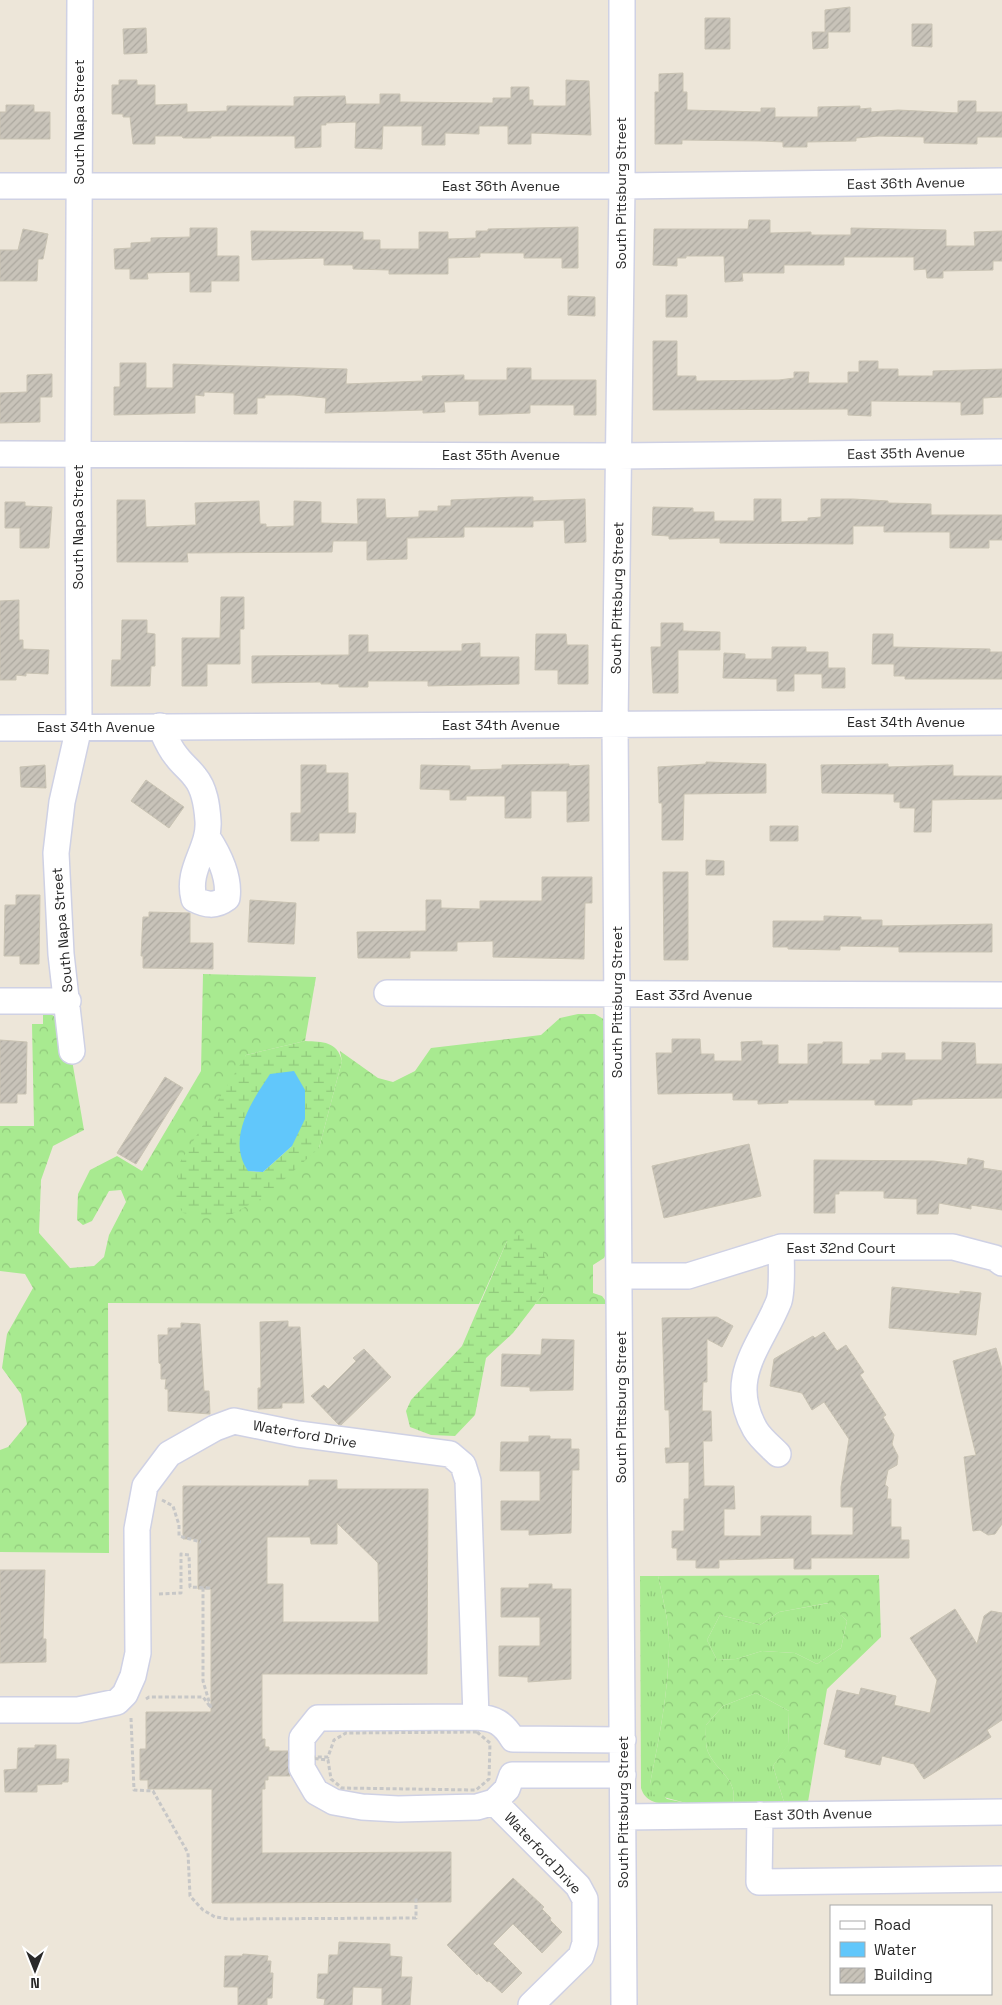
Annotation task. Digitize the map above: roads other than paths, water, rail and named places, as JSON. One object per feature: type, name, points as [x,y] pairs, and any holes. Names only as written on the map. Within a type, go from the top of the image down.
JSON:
[{"type":"street","name":"South Napa Street","points":[[72,1052],[68,1001],[61,954],[56,853],[62,802],[79,727],[80,0]]},
{"type":"street","name":"South Pittsburg Street","points":[[622,0],[622,186],[615,724],[618,995],[616,1098],[620,1276],[624,2005]]},
{"type":"street","name":"East 36th Avenue","points":[[0,186],[622,186],[1002,181]]},
{"type":"street","name":"East 35th Avenue","points":[[0,454],[618,456],[1002,452]]},
{"type":"street","name":"East 34th Avenue","points":[[0,728],[1002,722]]},
{"type":"street","points":[[160,726],[168,744],[196,778],[204,795],[208,838]]},
{"type":"street","name":"East 33rd Avenue","points":[[386,993],[1002,995]]},
{"type":"street","points":[[0,1001],[68,1001]]},
{"type":"street","points":[[778,1454],[755,1430],[745,1406],[743,1380],[752,1353],[779,1299],[781,1247]]},
{"type":"street","name":"East 32nd Court","points":[[620,1276],[688,1276],[781,1247],[953,1247],[995,1258],[1002,1263]]},
{"type":"street","name":"Waterford Drive","points":[[0,1710],[78,1710],[117,1702],[125,1694],[138,1653],[136,1594],[137,1529],[145,1486],[169,1454],[234,1421],[298,1434],[450,1454],[463,1464],[468,1481],[476,1717]]},
{"type":"street","name":"Waterford Drive","points":[[318,1718],[488,1718],[505,1725],[513,1739],[512,1775],[507,1789],[494,1802],[477,1807],[398,1809],[362,1807],[334,1802],[316,1792],[302,1768],[302,1738],[318,1718]]},
{"type":"street","points":[[513,1739],[623,1740]]},
{"type":"street","points":[[512,1775],[623,1775]]},
{"type":"street","name":"Waterford Drive","points":[[494,1802],[578,1886],[585,1898],[585,1943],[581,1956],[531,2005]]},
{"type":"street","name":"East 30th Avenue","points":[[624,1817],[1002,1812]]},
{"type":"street","points":[[760,1815],[759,1882],[1002,1879]]},
{"type":"water","points":[[294,1071],[305,1090],[305,1119],[292,1146],[263,1172],[248,1171],[242,1159],[240,1146],[241,1133],[249,1108],[270,1074]]}]
